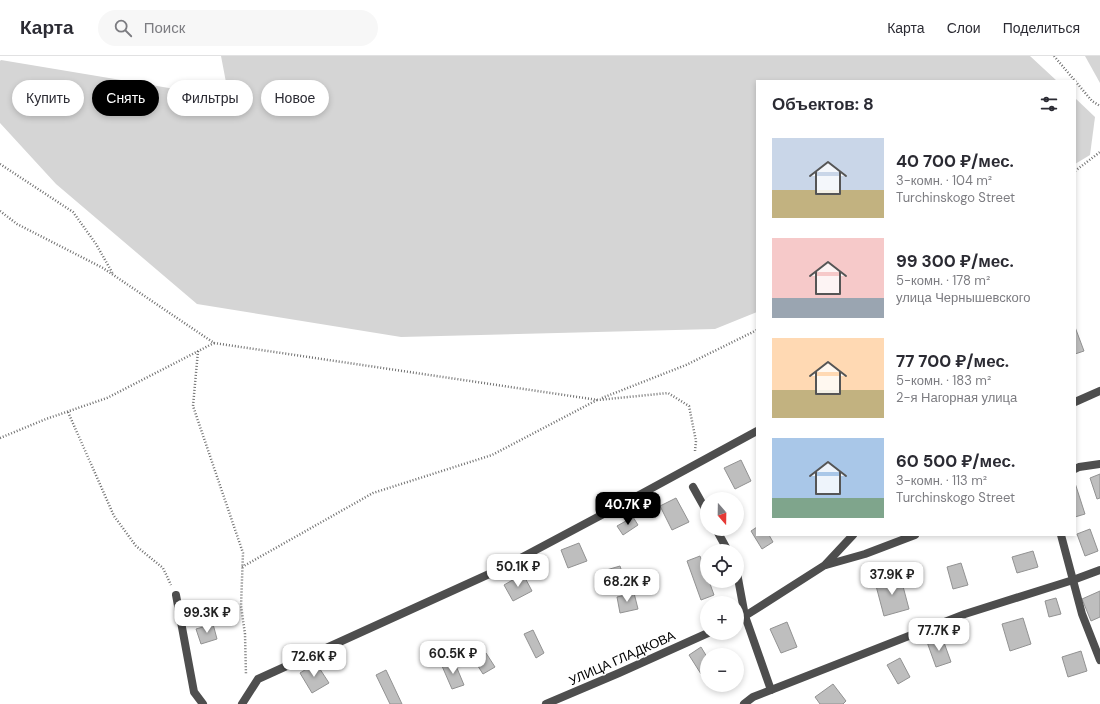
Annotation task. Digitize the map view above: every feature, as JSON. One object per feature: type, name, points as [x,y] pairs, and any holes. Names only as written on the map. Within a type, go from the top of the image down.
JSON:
[{"type":"street","points":[[1076,402],[1100,391]]},
{"type":"street","points":[[244,700],[258,679],[498,570],[756,432]]},
{"type":"street","points":[[1076,468],[1100,464]]},
{"type":"street","points":[[693,487],[700,500]]},
{"type":"street","points":[[825,566],[852,536]]},
{"type":"street","points":[[745,616],[825,566],[865,554],[911,536]]},
{"type":"street","points":[[1061,536],[1082,614],[1100,660]]},
{"type":"street","points":[[744,704],[753,697],[965,614],[1100,570]]},
{"type":"street","points":[[740,588],[745,616],[771,690]]},
{"type":"street","points":[[176,595],[194,692],[203,704]]},
{"type":"street","name":"УЛИЦА ГЛАДКОВА","points":[[546,704],[700,637]]},
{"type":"path","points":[[1054,56],[1074,80]]},
{"type":"path","points":[[1076,82],[1092,101],[1100,106]]},
{"type":"path","points":[[1076,170],[1100,152]]},
{"type":"path","points":[[0,164],[73,212],[96,244],[113,275]]},
{"type":"path","points":[[0,211],[17,224],[103,268],[214,343],[598,400],[668,393],[689,406],[696,441],[694,466]]},
{"type":"path","points":[[242,567],[373,493],[492,455],[598,400],[686,365],[756,330]]},
{"type":"path","points":[[0,438],[107,398],[214,343]]},
{"type":"path","points":[[198,350],[193,406],[243,553],[241,606],[245,634],[244,700]]},
{"type":"path","points":[[68,412],[114,516],[136,546],[163,568],[176,595]]},
{"type":"shaded area","points":[[221,56],[1030,56],[1056,80],[756,80],[756,312],[715,329],[401,337],[197,304],[56,184],[0,123],[1,60],[121,80],[92,80],[92,116],[159,116],[159,86],[167,88],[167,116],[253,116],[253,80],[226,80]]},
{"type":"shaded area","points":[[1085,56],[1100,56],[1100,83]]},
{"type":"shaded area","points":[[1076,99],[1095,117],[1090,155],[1076,163]]},
{"type":"building","points":[[1076,330],[1084,351],[1076,354]]},
{"type":"building","points":[[741,460],[751,481],[735,489],[724,468]]},
{"type":"building","points":[[1100,474],[1100,498],[1097,499],[1090,478]]},
{"type":"building","points":[[1076,486],[1085,514],[1076,517]]},
{"type":"building","points":[[676,498],[689,522],[672,530],[660,506]]},
{"type":"building","points":[[633,517],[638,525],[623,535],[617,526]]},
{"type":"building","points":[[756,528],[756,536],[770,536],[773,542],[762,549],[751,531]]},
{"type":"building","points":[[1090,529],[1098,551],[1085,556],[1077,534]]},
{"type":"building","points":[[579,543],[587,561],[568,568],[561,550]]},
{"type":"building","points":[[1033,551],[1038,567],[1017,573],[1012,557]]},
{"type":"building","points":[[700,556],[700,588],[712,588],[714,595],[700,597],[687,561]]},
{"type":"building","points":[[961,563],[968,585],[953,589],[947,567]]},
{"type":"building","points":[[620,566],[627,587],[610,592],[603,571]]},
{"type":"building","points":[[523,574],[532,591],[513,601],[504,585]]},
{"type":"building","points":[[900,575],[909,609],[884,616],[875,582]]},
{"type":"building","points":[[1100,591],[1100,617],[1091,621],[1082,599]]},
{"type":"building","points":[[634,593],[638,609],[620,613],[617,597]]},
{"type":"building","points":[[1056,598],[1061,614],[1049,617],[1045,601]]},
{"type":"building","points":[[1023,618],[1031,644],[1010,651],[1002,624]]},
{"type":"building","points":[[787,622],[797,647],[781,653],[770,629]]},
{"type":"building","points":[[213,624],[217,639],[201,644],[196,629]]},
{"type":"building","points":[[533,630],[544,653],[536,658],[524,634]]},
{"type":"building","points":[[942,637],[951,662],[936,667],[927,642]]},
{"type":"building","points":[[701,647],[700,672],[689,655]]},
{"type":"building","points":[[1081,651],[1087,671],[1068,677],[1062,657]]},
{"type":"building","points":[[486,653],[495,667],[483,674],[474,660]]},
{"type":"building","points":[[900,658],[910,677],[898,684],[887,665]]},
{"type":"building","points":[[454,661],[464,685],[452,689],[442,666]]},
{"type":"building","points":[[316,663],[329,683],[312,693],[300,673]]},
{"type":"building","points":[[386,670],[402,704],[390,704],[376,675]]},
{"type":"building","points":[[833,684],[846,701],[843,704],[820,704],[815,697]]}]
